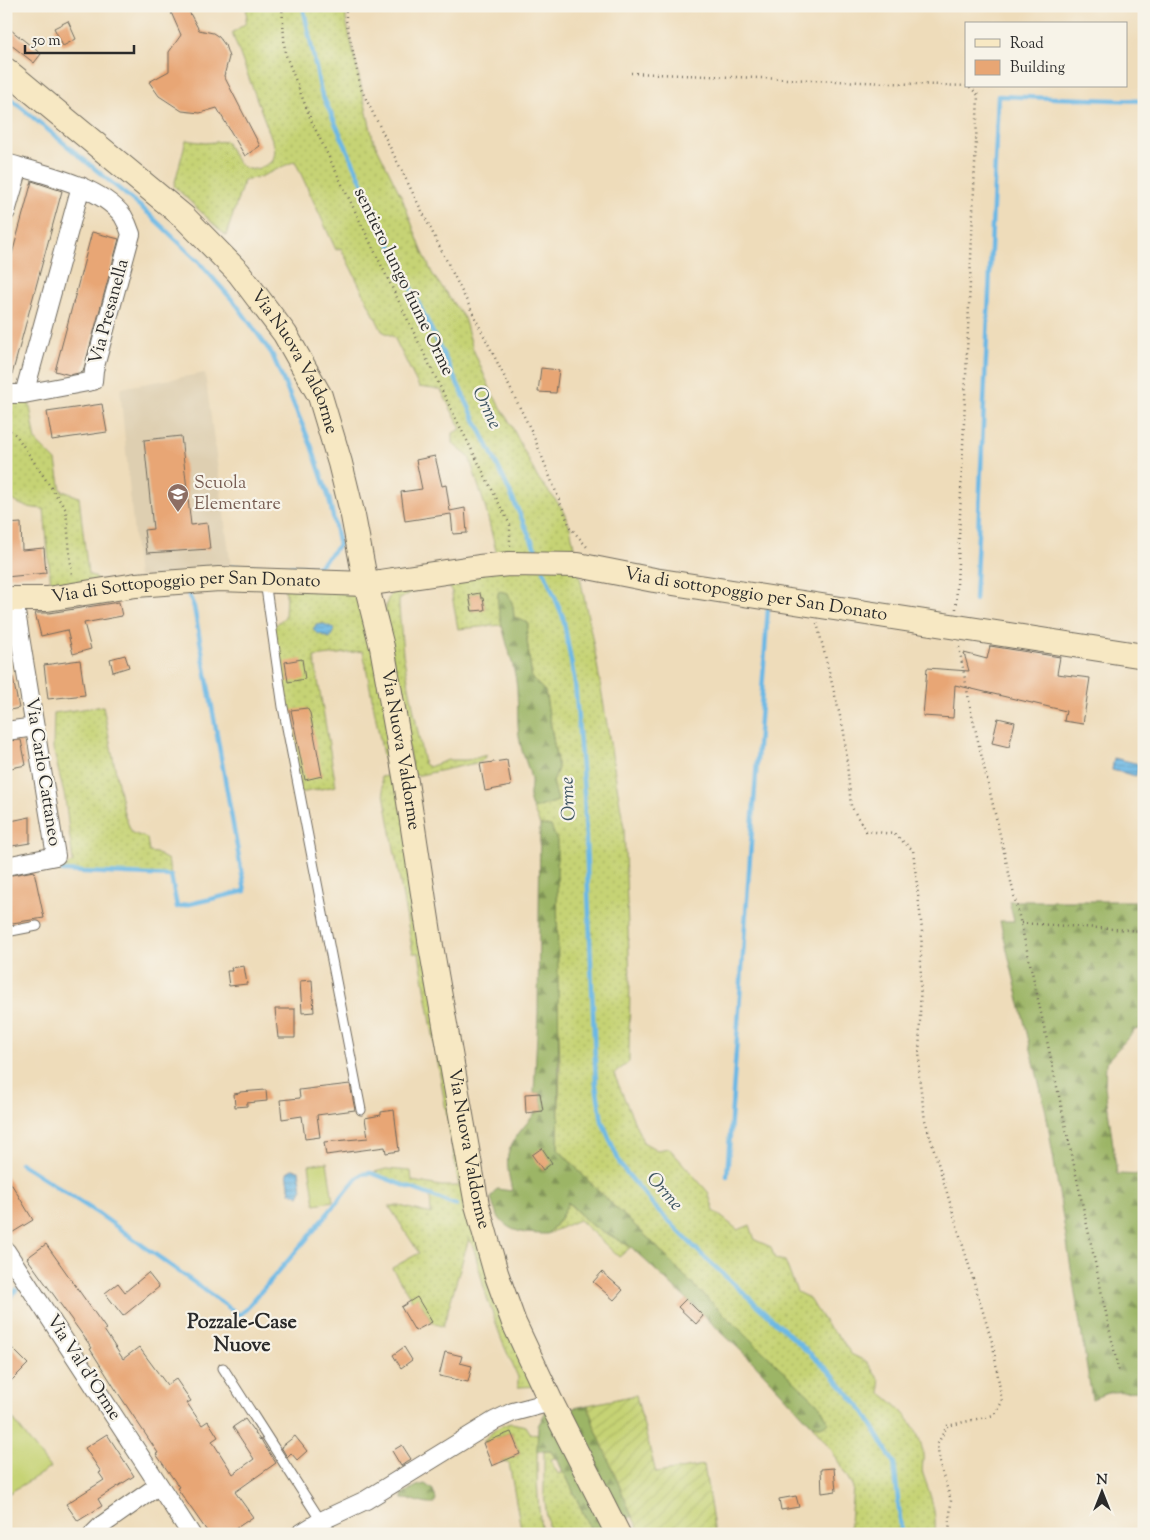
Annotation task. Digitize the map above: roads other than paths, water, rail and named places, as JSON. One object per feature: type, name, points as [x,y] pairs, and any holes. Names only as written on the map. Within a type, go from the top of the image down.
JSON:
[{"type":"main road","name":"Via Nuova Valdorme","points":[[6,70],[184,217],[240,273],[285,334],[320,396],[340,463],[353,516],[385,667],[406,782],[431,946],[477,1205],[496,1273],[514,1323],[551,1402],[618,1534]]},
{"type":"main road","name":"Via di sottopoggio per San Donato","points":[[366,584],[478,566],[509,564],[578,565],[654,580],[1144,656]]},
{"type":"main road","name":"Via di Sottopoggio per San Donato","points":[[10,600],[47,599],[117,587],[219,579],[366,584]]},
{"type":"street","points":[[6,212],[12,165],[81,186],[24,394]]},
{"type":"street","name":"Via Presanella","points":[[6,394],[24,394],[93,381],[94,370],[131,234],[123,216],[108,201],[81,186]]},
{"type":"street","name":"Via Carlo Cattaneo","points":[[6,866],[56,856],[35,727],[10,600]]},
{"type":"street","points":[[6,731],[35,727]]},
{"type":"street","name":"Via Val d'Orme","points":[[6,1251],[191,1534]]},
{"type":"street","points":[[300,1534],[321,1521],[366,1500],[494,1421],[512,1412],[551,1402]]},
{"type":"street","points":[[94,1534],[102,1525],[159,1485]]},
{"type":"lane","points":[[265,581],[283,707],[361,1110]]},
{"type":"lane","points":[[6,932],[37,926]]},
{"type":"lane","points":[[223,1368],[321,1521]]},
{"type":"water","points":[[324,624],[334,630],[330,638],[317,633],[313,629],[316,625]]},
{"type":"water","points":[[1114,758],[1139,764],[1136,776],[1112,770]]},
{"type":"water","points":[[292,1169],[299,1170],[302,1190],[299,1196],[290,1192],[287,1172]]},
{"type":"waterway","name":"Orme","points":[[303,6],[321,92],[397,259],[502,475],[539,557]]},
{"type":"waterway","points":[[6,95],[148,213],[197,260],[236,304],[272,354],[311,445],[329,498],[339,545],[318,567],[233,567]]},
{"type":"waterway","points":[[975,600],[998,96],[1144,101]]},
{"type":"waterway","name":"Orme","points":[[544,571],[563,617],[575,683],[584,793],[596,1085],[602,1121],[621,1166],[656,1208],[702,1255],[828,1370],[865,1413],[894,1463],[901,1528],[900,1534]]},
{"type":"waterway","points":[[62,871],[171,876],[177,907],[245,891],[194,607],[188,593]]},
{"type":"waterway","points":[[727,1176],[768,608]]},
{"type":"waterway","points":[[20,1163],[99,1214],[238,1314],[244,1311],[362,1174],[371,1173],[456,1205]]},
{"type":"waterway","points":[[6,1302],[16,1290]]},
{"type":"place","name":"Scuola Elementare","points":[[178,513]]},
{"type":"district","name":"Pozzale-Case Nuove","points":[[242,1334]]}]
